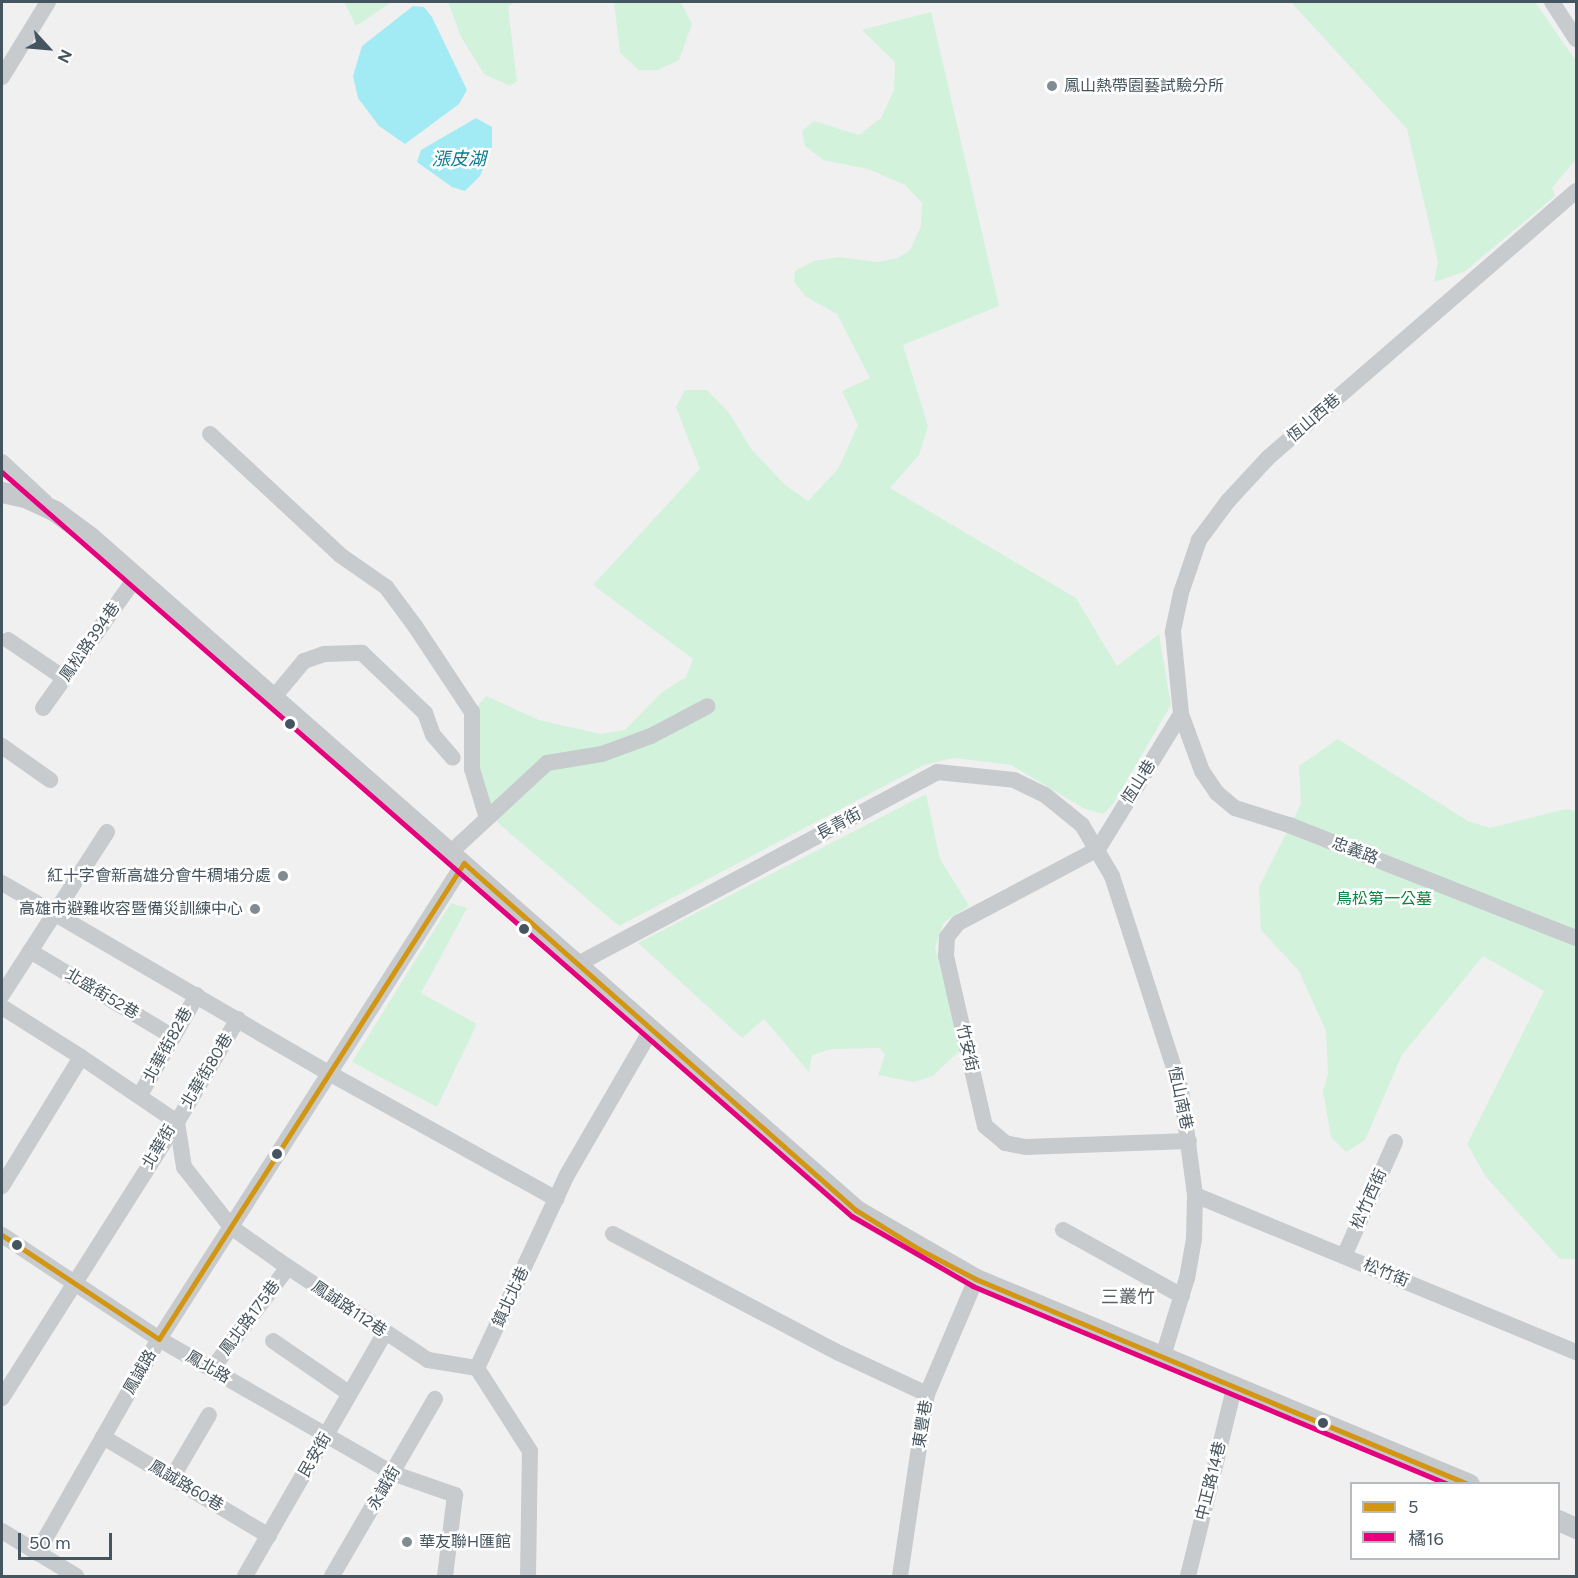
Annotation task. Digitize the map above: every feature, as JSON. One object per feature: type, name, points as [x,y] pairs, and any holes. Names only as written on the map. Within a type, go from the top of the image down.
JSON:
[{"type":"main road","points":[[2,492],[27,498],[55,511],[136,577],[856,1209],[976,1279],[1464,1482]]},
{"type":"main road","points":[[1560,1521],[1576,1528]]},
{"type":"street","points":[[2,77],[48,2]]},
{"type":"street","points":[[1551,2],[1576,39]]},
{"type":"street","name":"恆山西巷","points":[[1180,714],[1173,632],[1180,593],[1199,540],[1228,501],[1267,459],[1576,191]]},
{"type":"street","points":[[210,434],[339,555],[386,587],[415,626],[472,712],[472,769],[487,818]]},
{"type":"street","points":[[2,462],[55,511]]},
{"type":"street","name":"鳳松路394巷","points":[[43,708],[136,577]]},
{"type":"street","points":[[8,640],[64,678]]},
{"type":"street","points":[[273,697],[304,661],[324,654],[362,653],[425,713],[433,735],[453,758]]},
{"type":"street","name":"鳳誠路","points":[[36,1552],[159,1339],[329,1073],[458,858],[487,818],[547,763],[602,754],[651,736],[708,706]]},
{"type":"street","name":"恆山巷","points":[[1098,849],[1180,714]]},
{"type":"street","name":"忠義路","points":[[1180,714],[1202,771],[1217,793],[1235,808],[1289,825],[1576,938]]},
{"type":"street","points":[[2,747],[50,780]]},
{"type":"street","name":"長青街","points":[[576,965],[937,772],[1014,780],[1045,795],[1072,818],[1098,849]]},
{"type":"street","points":[[2,995],[8,971],[30,951],[107,832]]},
{"type":"street","name":"恆山南巷","points":[[1098,849],[1112,876],[1181,1090],[1189,1141],[1195,1195],[1194,1239],[1182,1296],[1163,1356]]},
{"type":"street","name":"竹安街","points":[[1098,849],[958,923],[947,937],[946,956],[985,1126],[1005,1143],[1026,1147],[1189,1141]]},
{"type":"street","points":[[2,883],[56,912],[329,1073],[556,1199]]},
{"type":"street","name":"北盛街52巷","points":[[30,951],[173,1037]]},
{"type":"street","name":"北華街82巷","points":[[140,1095],[197,995]]},
{"type":"street","name":"北華街","points":[[2,1007],[140,1095],[177,1122],[74,1280],[2,1398]]},
{"type":"street","name":"北華街80巷","points":[[177,1122],[238,1019]]},
{"type":"street","name":"鎮北北巷","points":[[477,1368],[556,1199],[651,1030]]},
{"type":"street","points":[[2,1186],[81,1057]]},
{"type":"street","name":"鳳誠路112巷","points":[[177,1122],[184,1167],[231,1227],[288,1268],[428,1360],[477,1368]]},
{"type":"street","name":"松竹西街","points":[[1344,1256],[1395,1142]]},
{"type":"street","name":"松竹街","points":[[1195,1195],[1576,1352]]},
{"type":"street","points":[[1063,1230],[1182,1296]]},
{"type":"street","name":"鳳北路","points":[[2,1234],[159,1339],[392,1473],[455,1495],[445,1576]]},
{"type":"street","points":[[613,1234],[839,1353],[927,1394]]},
{"type":"street","name":"鳳北路175巷","points":[[212,1369],[288,1268]]},
{"type":"street","name":"東豐巷","points":[[900,1576],[927,1394],[976,1279]]},
{"type":"street","name":"民安街","points":[[245,1576],[385,1333]]},
{"type":"street","points":[[273,1341],[350,1394]]},
{"type":"street","points":[[477,1368],[530,1451],[528,1576]]},
{"type":"street","name":"中正路14巷","points":[[1188,1576],[1235,1386]]},
{"type":"street","name":"永誠街","points":[[332,1576],[435,1399]]},
{"type":"street","points":[[172,1478],[210,1415]]},
{"type":"street","name":"鳳誠路60巷","points":[[103,1437],[269,1536]]},
{"type":"street","points":[[2,1531],[76,1576]]},
{"type":"green space","points":[[344,2],[392,2],[356,26]]},
{"type":"green space","points":[[448,2],[515,2],[508,7],[517,81],[510,86],[484,74],[461,37]]},
{"type":"green space","points":[[614,2],[681,2],[692,24],[679,60],[658,70],[639,70],[620,53]]},
{"type":"green space","points":[[1291,2],[1535,2],[1576,61],[1576,159],[1552,188],[1555,196],[1464,272],[1434,282],[1438,262],[1407,129]]},
{"type":"green space","points":[[931,12],[999,306],[903,345],[928,426],[919,455],[890,488],[1076,598],[1117,666],[1159,634],[1171,705],[1113,804],[1103,814],[1083,808],[1011,765],[954,758],[924,765],[619,926],[497,822],[475,759],[475,709],[486,696],[539,720],[601,734],[625,730],[662,692],[686,677],[693,659],[593,585],[700,469],[676,407],[685,390],[707,390],[729,413],[752,450],[785,485],[808,501],[838,469],[858,425],[842,391],[870,378],[837,314],[806,297],[794,282],[795,271],[814,261],[839,257],[878,262],[898,258],[910,250],[921,226],[922,203],[905,185],[868,169],[823,160],[805,146],[802,131],[814,121],[859,135],[881,118],[894,90],[895,62],[862,30]]},
{"type":"green space","name":"鳥松第一公墓","points":[[1338,739],[1468,821],[1490,828],[1566,809],[1576,811],[1576,1259],[1560,1259],[1486,1177],[1467,1144],[1544,991],[1483,956],[1402,1055],[1365,1140],[1346,1152],[1331,1137],[1323,1091],[1328,1074],[1326,1031],[1299,971],[1261,930],[1259,887],[1301,804],[1299,766]]},
{"type":"green space","points":[[926,794],[940,859],[969,906],[944,922],[935,947],[961,1049],[933,1076],[913,1082],[878,1075],[885,1055],[880,1048],[831,1049],[812,1055],[809,1072],[764,1019],[742,1038],[638,943]]},
{"type":"green space","points":[[451,903],[467,908],[421,993],[477,1024],[437,1107],[352,1062]]},
{"type":"water","points":[[413,6],[424,7],[432,17],[467,90],[459,104],[405,144],[379,126],[358,98],[353,76],[362,46]]},
{"type":"water","name":"漲皮湖","points":[[476,118],[492,127],[492,147],[480,176],[465,191],[452,187],[417,162],[421,150]]},
{"type":"transit line","name":"橘16","points":[[2,472],[852,1216],[973,1286],[1443,1482]]},
{"type":"transit line","name":"5","points":[[464,863],[856,1210],[919,1249],[976,1279],[1463,1482]]},
{"type":"transit line","name":"5","points":[[159,1339],[464,863]]},
{"type":"transit line","name":"5","points":[[2,1235],[159,1339]]},
{"type":"place","name":"鳳山熱帶園藝試驗分所","points":[[1052,86]]},
{"type":"place","name":"紅十字會新高雄分會牛稠埔分處","points":[[283,876]]},
{"type":"place","name":"高雄市避難收容暨備災訓練中心","points":[[255,909]]},
{"type":"place","name":"華友聯H匯館","points":[[407,1542]]},
{"type":"district","name":"三叢竹","points":[[1128,1297]]}]
